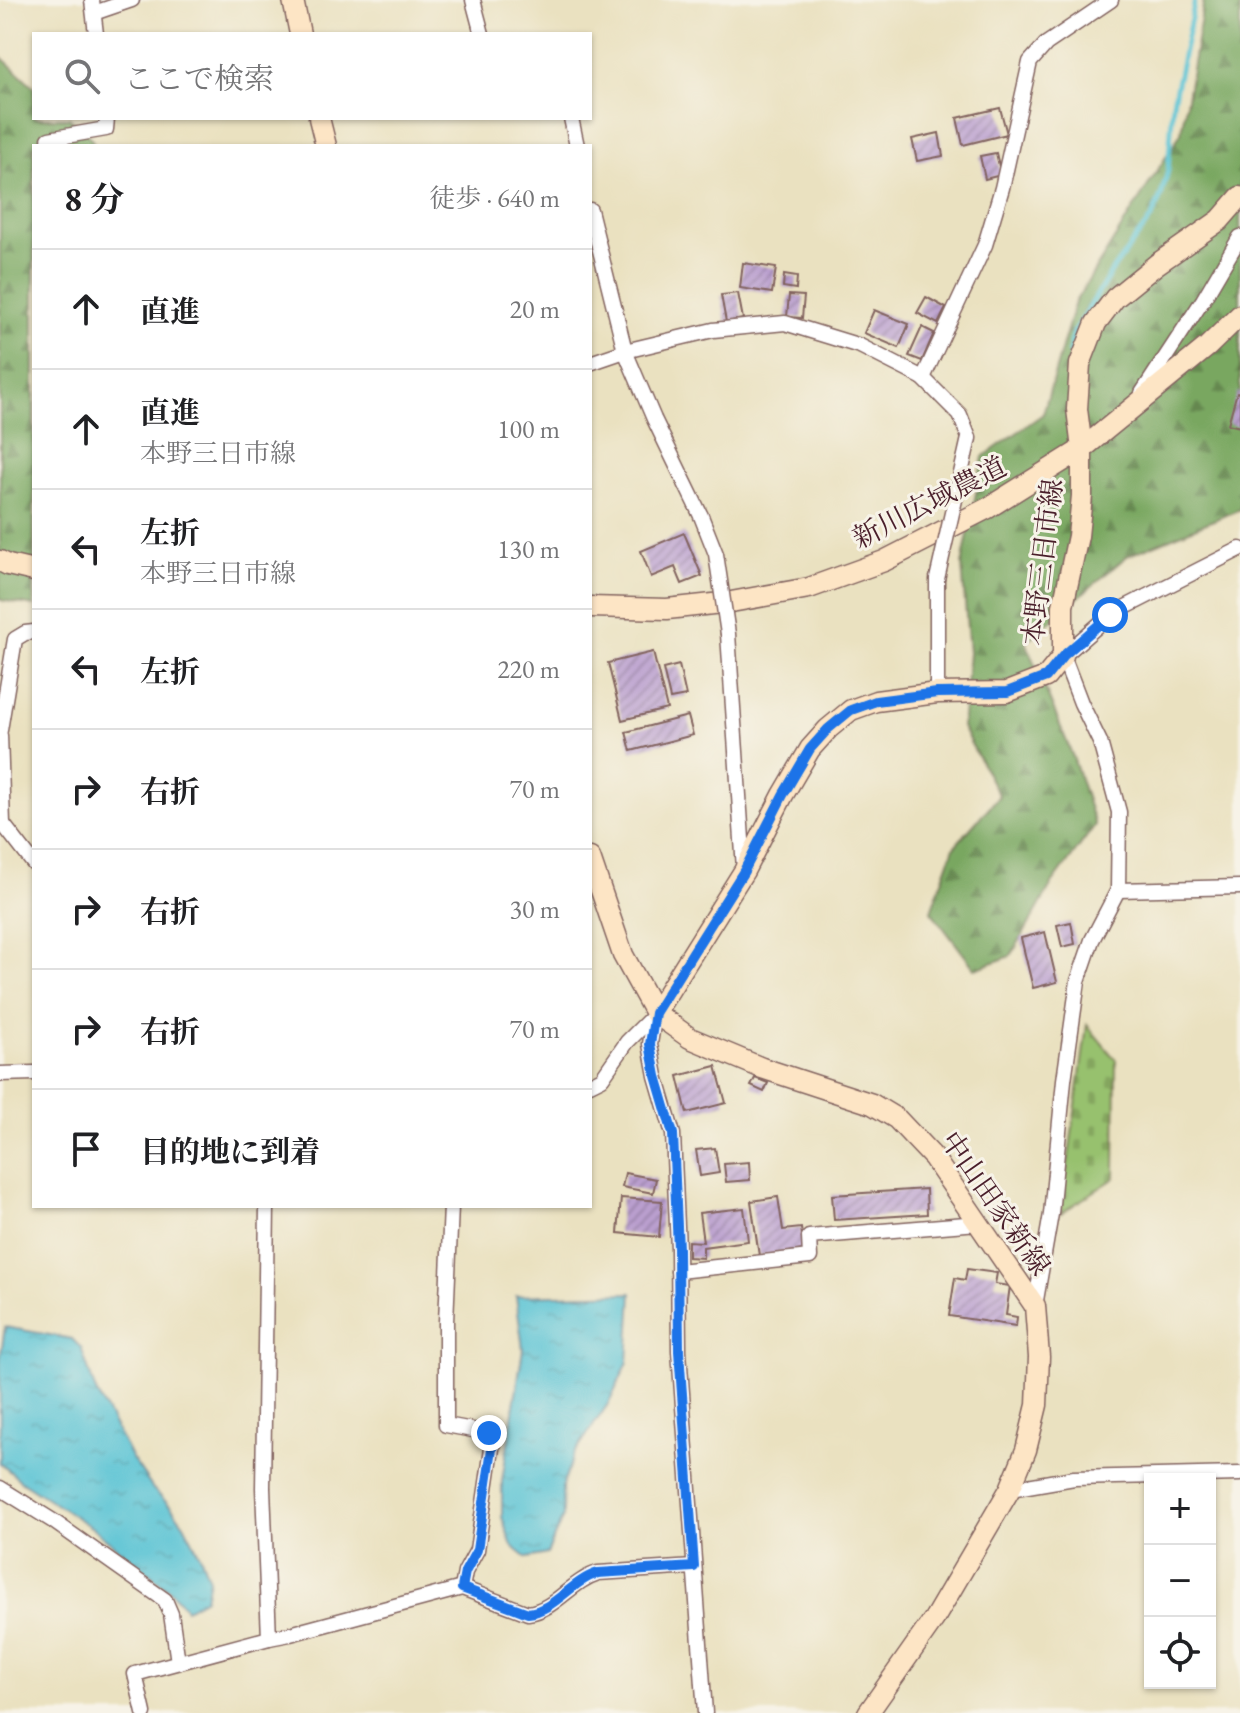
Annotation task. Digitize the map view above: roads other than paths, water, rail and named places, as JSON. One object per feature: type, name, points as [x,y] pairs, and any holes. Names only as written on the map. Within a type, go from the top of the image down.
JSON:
[{"type":"main road","points":[[293,0],[300,32]]},
{"type":"main road","points":[[320,120],[326,144]]},
{"type":"main road","name":"本野三日市線","points":[[655,1013],[744,871],[810,749],[828,729],[851,710],[876,701],[937,693],[1007,692],[1046,677],[1063,656],[1063,606],[1078,536],[1082,496],[1082,449],[1077,409],[1080,364],[1096,323],[1115,298],[1220,220],[1240,197]]},
{"type":"main road","name":"新川広域農道","points":[[592,607],[667,609],[731,602],[809,588],[884,561],[988,508],[1082,449],[1207,347],[1240,315]]},
{"type":"main road","points":[[0,561],[32,570]]},
{"type":"main road","name":"中山田家新線","points":[[592,864],[623,955],[655,1013],[690,1038],[762,1068],[872,1104],[897,1119],[933,1157],[1035,1306],[1039,1357],[1037,1405],[1026,1450],[1010,1489],[934,1619],[868,1713]]},
{"type":"street","points":[[96,32],[93,6],[132,0]]},
{"type":"street","points":[[473,0],[481,32]]},
{"type":"street","points":[[923,378],[985,245],[1002,188],[1030,62],[1046,44],[1111,0]]},
{"type":"street","points":[[49,139],[106,129],[107,120]]},
{"type":"street","points":[[571,120],[577,144]]},
{"type":"street","points":[[592,229],[625,351],[716,554],[728,634],[744,871]]},
{"type":"street","points":[[1133,407],[1240,237]]},
{"type":"street","points":[[592,362],[625,351],[713,330],[785,323],[860,346],[923,378],[960,415],[969,438],[937,579],[937,693]]},
{"type":"street","points":[[1035,1306],[1051,1214],[1064,1080],[1078,981],[1092,940],[1118,890],[1119,812],[1100,742],[1063,656],[1110,615],[1240,549]]},
{"type":"street","points":[[32,632],[15,639],[0,732],[2,824],[32,862]]},
{"type":"street","points":[[1118,890],[1240,887]]},
{"type":"street","points":[[592,1083],[602,1078],[627,1042],[655,1013]]},
{"type":"street","points":[[655,1013],[650,1044],[673,1134],[679,1351],[705,1713]]},
{"type":"street","points":[[0,1074],[32,1073]]},
{"type":"street","points":[[267,1208],[263,1488],[269,1638]]},
{"type":"street","points":[[451,1208],[446,1425],[494,1435],[477,1550],[465,1572],[462,1588]]},
{"type":"street","points":[[678,1271],[810,1257],[809,1237],[978,1223]]},
{"type":"street","points":[[1010,1489],[1074,1478],[1240,1474]]},
{"type":"street","points":[[0,1488],[53,1521],[165,1600],[171,1614],[178,1662]]},
{"type":"street","points":[[144,1713],[135,1674],[178,1662],[462,1588],[528,1613],[539,1612],[586,1576],[694,1567]]},
{"type":"water","points":[[632,1293],[628,1362],[610,1401],[574,1454],[562,1487],[563,1516],[547,1554],[527,1558],[512,1546],[502,1517],[502,1481],[523,1349],[516,1296]]},
{"type":"water","points":[[5,1327],[72,1339],[81,1348],[96,1392],[131,1457],[153,1489],[184,1524],[200,1555],[209,1579],[205,1598],[186,1609],[173,1593],[94,1529],[22,1482],[0,1463],[0,1360]]},
{"type":"waterway","points":[[1069,352],[1074,332],[1113,269],[1152,217],[1161,196],[1168,170],[1173,102],[1195,0]]}]
